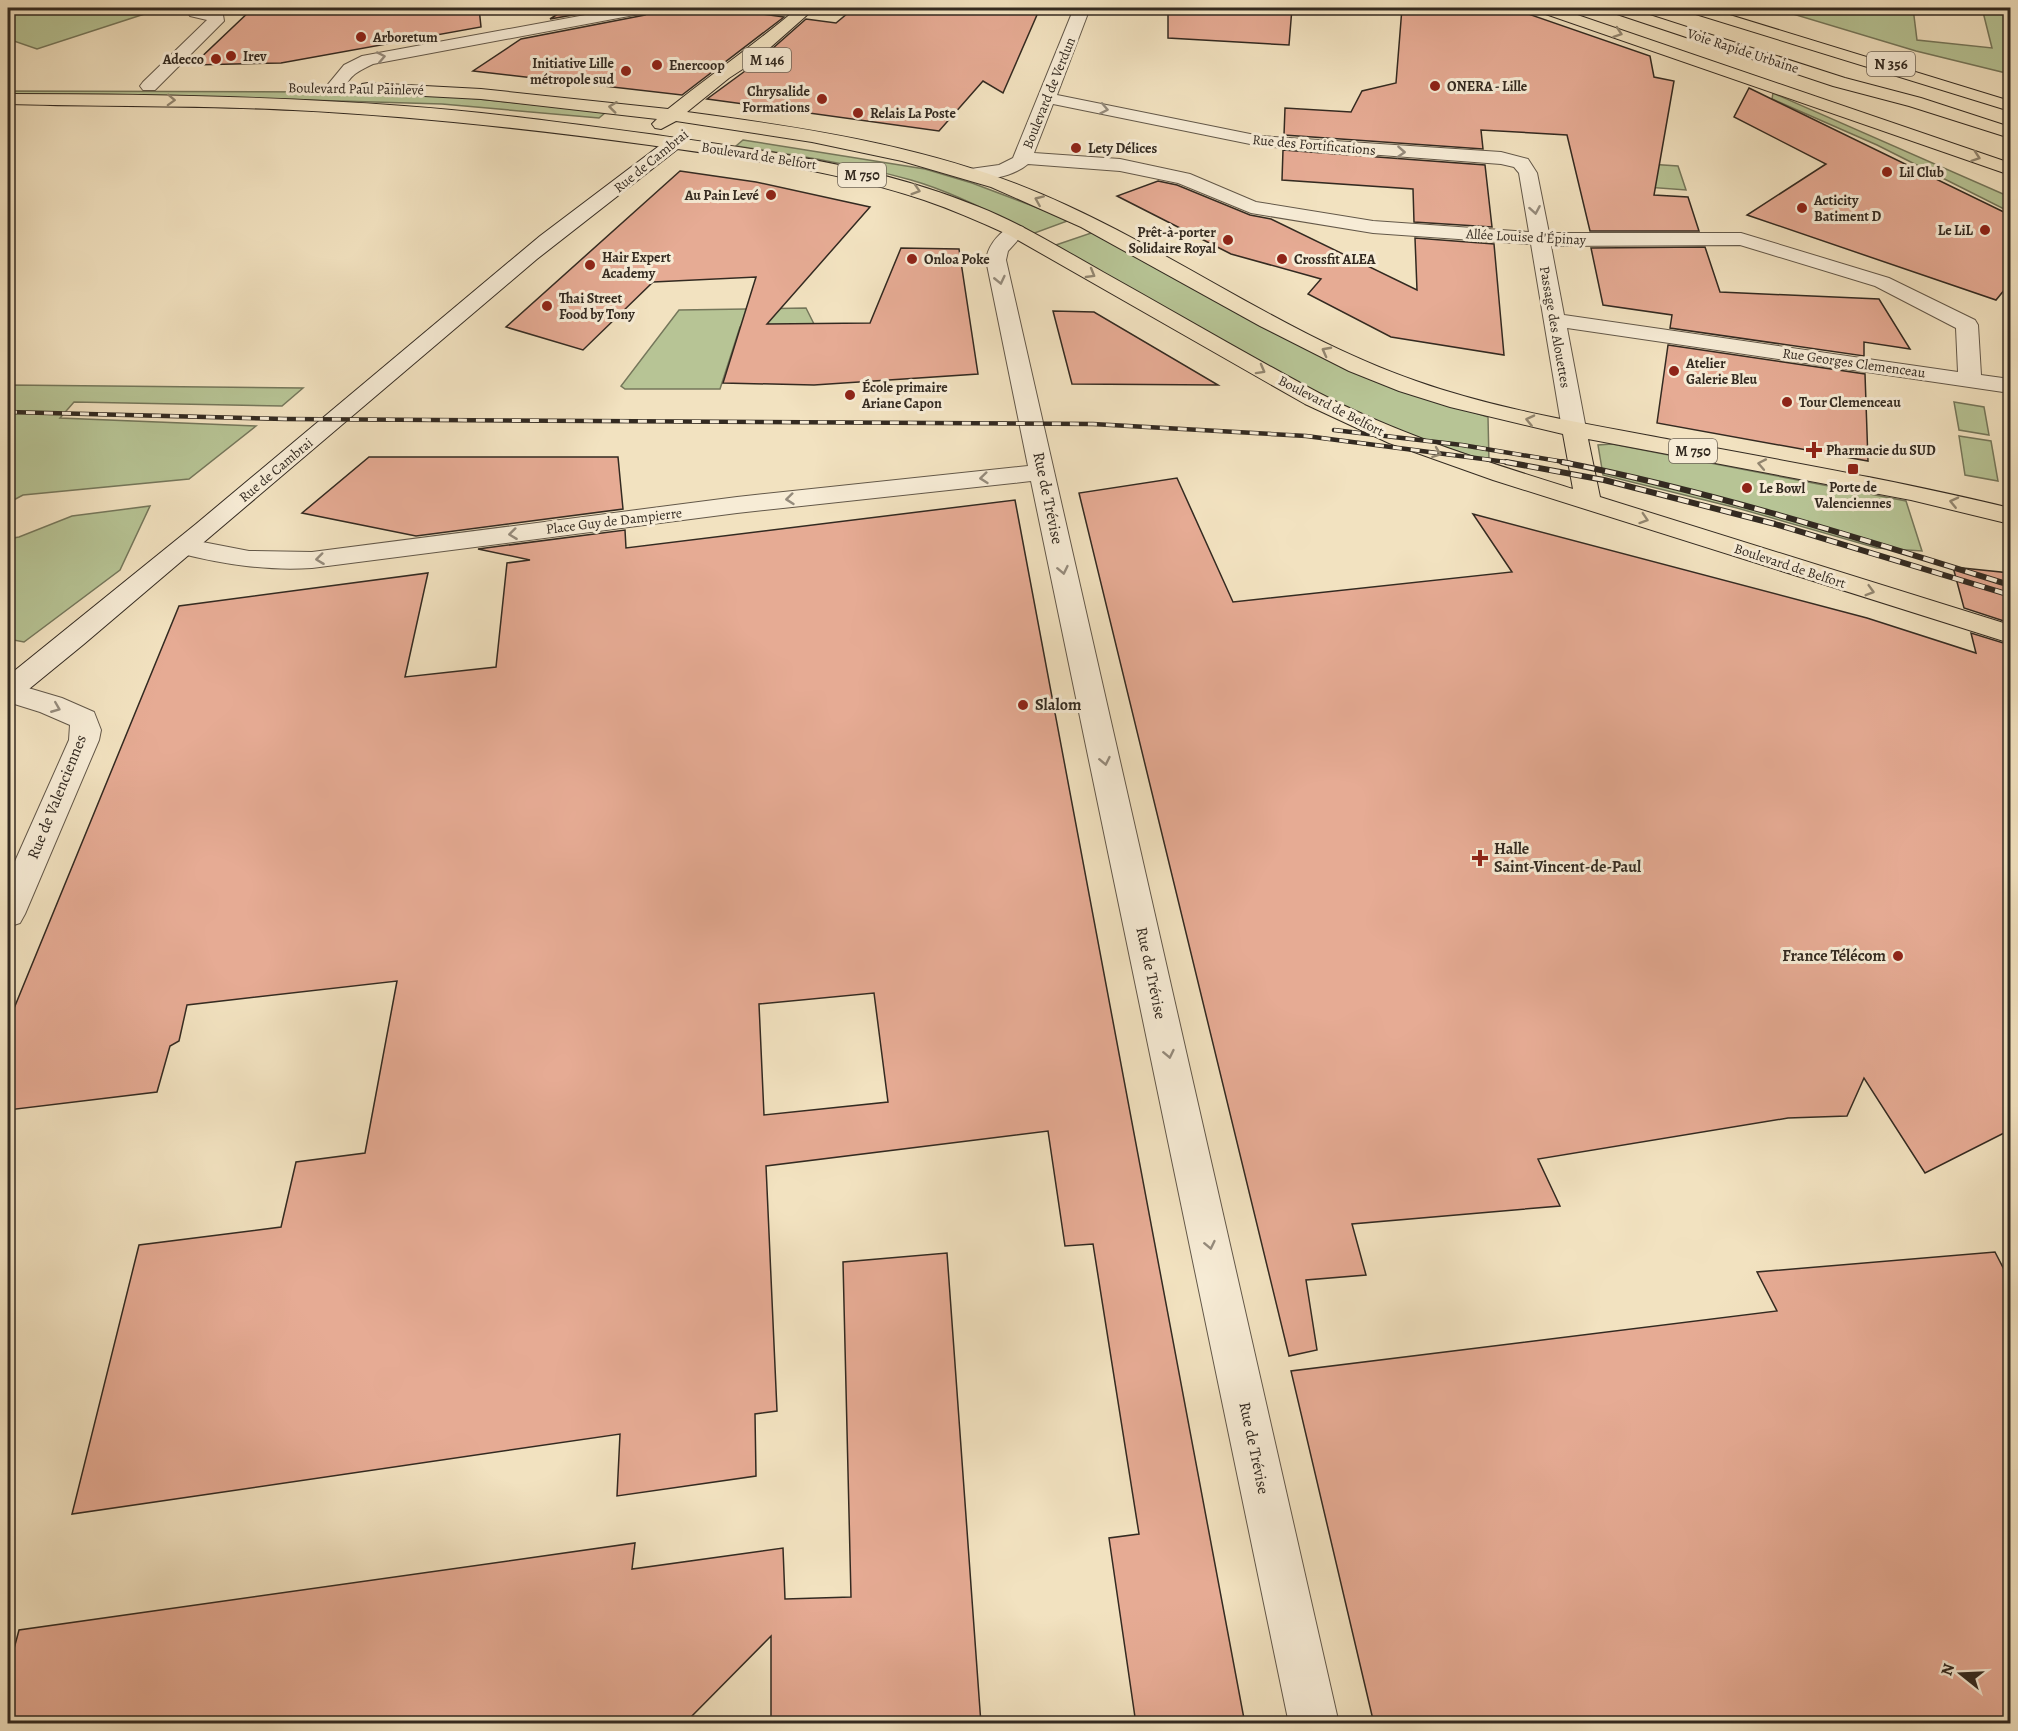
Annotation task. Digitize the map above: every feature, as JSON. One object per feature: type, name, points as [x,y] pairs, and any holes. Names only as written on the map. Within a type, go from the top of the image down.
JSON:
[{"type":"main road","points":[[1543,8],[2010,169]]},
{"type":"main road","name":"Voie Rapide Urbaine","points":[[1614,8],[1839,82]]},
{"type":"main road","name":"Voie Rapide Urbaine","points":[[1692,8],[1770,33]]},
{"type":"main road","points":[[1744,8],[1833,34]]},
{"type":"main road","name":"M 146","points":[[749,77],[813,11]]},
{"type":"main road","name":"M 146","points":[[665,121],[718,78],[813,11]]},
{"type":"main road","points":[[1770,33],[2010,106]]},
{"type":"main road","points":[[1770,33],[2010,116]]},
{"type":"main road","name":"N 356","points":[[1770,33],[2010,98]]},
{"type":"main road","points":[[1839,82],[1900,109],[2010,147]]},
{"type":"main road","name":"N 356","points":[[1839,82],[1915,102],[2010,133]]},
{"type":"main road","name":"Boulevard Paul Painlevé","points":[[8,86],[288,87]]},
{"type":"main road","name":"Boulevard Paul Painlevé","points":[[328,88],[492,94],[665,121],[702,119]]},
{"type":"main road","name":"Boulevard Paul Painlevé","points":[[8,99],[172,100],[317,106],[465,117],[644,139]]},
{"type":"main road","name":"Rue de Cambrai","points":[[680,138],[720,103]]},
{"type":"main road","points":[[1822,104],[1829,110],[2010,188]]},
{"type":"main road","points":[[317,106],[419,107],[665,121]]},
{"type":"main road","name":"Boulevard de Belfort","points":[[702,119],[827,138],[959,171],[1017,190],[1092,225],[1333,355],[1379,375],[1478,408],[1574,429],[1911,492],[2010,516]]},
{"type":"main road","name":"Rue de Cambrai","points":[[644,139],[665,121]]},
{"type":"main road","name":"M 750","points":[[644,139],[662,134],[680,138],[717,133],[808,145],[959,171]]},
{"type":"main road","name":"Boulevard de Belfort","points":[[680,138],[860,174],[925,192],[967,208],[1016,231],[1204,339],[1369,427],[1447,456],[2010,634]]},
{"type":"main road","name":"Passage des Alouettes","points":[[1574,429],[1588,501]]},
{"type":"street","points":[[328,88],[350,69],[368,60],[645,8]]},
{"type":"street","name":"Boulevard de Verdun","points":[[959,171],[1011,168],[1023,158],[1082,8]]},
{"type":"street","points":[[149,86],[217,18],[213,15],[196,13]]},
{"type":"street","name":"Rue des Fortifications","points":[[1047,98],[1271,143],[1513,160]]},
{"type":"street","name":"Rue de Cambrai","points":[[8,692],[187,547],[541,246],[633,177],[680,138]]},
{"type":"street","name":"Rue de Cambrai","points":[[541,246],[619,162],[644,139]]},
{"type":"street","name":"Allée Louise d'Épinay","points":[[1023,158],[1120,165],[1183,178],[1251,207],[1373,227],[1540,239],[1742,239],[1881,282],[1967,325],[1971,380]]},
{"type":"street","name":"Passage des Alouettes","points":[[1513,160],[1525,166],[1528,173],[1574,429]]},
{"type":"street","name":"Rue de Trévise","points":[[1016,231],[998,249],[996,260],[1314,1724]]},
{"type":"street","name":"Rue Georges Clemenceau","points":[[1554,320],[2010,386]]},
{"type":"street","name":"Place Guy de Dampierre","points":[[187,547],[257,562],[312,560],[737,505],[1042,472]]},
{"type":"street","name":"Rue de Valenciennes","points":[[8,692],[51,705],[82,719],[86,730],[84,740],[8,914]]},
{"type":"green space","points":[[8,8],[163,8],[37,49],[8,39]]},
{"type":"green space","points":[[1773,8],[1913,8],[1917,40],[1992,48],[1982,8],[2010,8],[2010,74],[1916,51]]},
{"type":"green space","points":[[8,91],[333,92],[450,96],[606,112],[599,118],[442,104],[141,95],[8,95]]},
{"type":"green space","points":[[1773,93],[2010,197],[2010,212],[1877,145],[1772,99]]},
{"type":"green space","points":[[743,140],[925,169],[972,183],[1070,220],[1032,234],[973,204],[927,185],[890,174],[802,156],[736,146]]},
{"type":"green space","points":[[1574,159],[1678,166],[1686,190],[1579,182]]},
{"type":"green space","points":[[1094,232],[1319,355],[1370,379],[1488,417],[1489,462],[1391,429],[1335,404],[1053,246]]},
{"type":"green space","points":[[806,308],[814,324],[740,327],[720,389],[625,389],[621,386],[679,310]]},
{"type":"green space","points":[[8,385],[303,388],[282,406],[74,402],[60,418],[256,426],[189,479],[23,495],[8,503]]},
{"type":"green space","points":[[1954,402],[1984,407],[1989,435],[1959,430]]},
{"type":"green space","points":[[1959,436],[1991,441],[1998,481],[1965,475]]},
{"type":"green space","name":"Le Bowl","points":[[1612,444],[1906,501],[1922,551],[1877,548],[1737,508],[1603,475],[1598,445]]},
{"type":"green space","points":[[150,506],[120,570],[24,642],[8,639],[8,539],[19,537],[72,516]]},
{"type":"building","points":[[253,8],[479,8],[481,27],[281,63],[193,65]]},
{"type":"building","points":[[567,8],[613,8],[550,19]]},
{"type":"building","points":[[655,8],[733,8],[733,10],[784,17],[682,95],[473,71],[521,39],[645,15]]},
{"type":"building","points":[[854,8],[1040,8],[1003,93],[983,81],[939,131],[707,99],[756,63],[806,19],[836,23]]},
{"type":"building","points":[[1168,8],[1292,8],[1289,45],[1168,38]]},
{"type":"building","points":[[1402,8],[1511,8],[1650,56],[1654,77],[1674,81],[1654,195],[1688,197],[1699,231],[1590,231],[1567,135],[1481,130],[1483,149],[1284,135],[1285,108],[1351,112],[1362,91],[1396,83]]},
{"type":"building","points":[[1749,88],[2010,215],[2010,283],[1996,300],[1747,215],[1826,164],[1734,117]]},
{"type":"building","points":[[1283,150],[1485,165],[1492,227],[1414,222],[1413,189],[1282,180]]},
{"type":"building","points":[[680,171],[756,182],[870,207],[767,324],[870,323],[901,248],[959,249],[978,374],[814,385],[723,383],[756,277],[653,282],[583,350],[506,327]]},
{"type":"building","points":[[1158,181],[1177,185],[1250,215],[1271,219],[1417,290],[1415,238],[1494,244],[1504,355],[1391,337],[1308,294],[1321,279],[1231,254],[1117,196]]},
{"type":"building","points":[[1705,247],[1720,292],[1879,299],[1910,349],[1864,342],[1864,356],[1670,328],[1672,315],[1603,305],[1591,248]]},
{"type":"building","points":[[1053,311],[1094,312],[1218,385],[1072,384]]},
{"type":"building","name":"Tour Clemenceau","points":[[1668,345],[1865,374],[1868,461],[1657,423]]},
{"type":"building","points":[[369,457],[618,457],[623,509],[416,536],[302,513]]},
{"type":"building","points":[[1177,478],[1233,602],[1512,572],[1473,514],[1867,618],[1976,653],[1971,633],[2010,645],[2010,1130],[1925,1173],[1864,1078],[1847,1116],[1788,1118],[1538,1159],[1560,1206],[1352,1224],[1366,1275],[1306,1280],[1317,1350],[1289,1356],[1079,493]]},
{"type":"building","points":[[1015,500],[1245,1724],[1136,1724],[1109,1538],[1139,1534],[1093,1244],[1065,1246],[1048,1131],[766,1166],[777,1411],[755,1414],[756,1476],[617,1496],[620,1434],[72,1514],[139,1245],[281,1227],[296,1162],[365,1153],[397,981],[187,1005],[179,1041],[170,1046],[157,1092],[8,1110],[8,1023],[179,606],[428,573],[405,677],[496,667],[507,563],[530,560],[478,549],[625,530],[626,548]],"holes":[[[874,993],[888,1102],[764,1115],[759,1004]]]},
{"type":"building","points":[[1953,567],[2010,573],[2010,623],[1964,608]]},
{"type":"building","points":[[1995,1252],[2010,1281],[2010,1724],[1374,1724],[1291,1371],[1777,1311],[1757,1272]]},
{"type":"building","points":[[947,1253],[981,1724],[771,1724],[771,1636],[684,1724],[8,1724],[8,1671],[19,1630],[635,1543],[632,1569],[783,1548],[785,1599],[851,1597],[843,1262]]},
{"type":"railway","points":[[8,412],[285,419],[1093,424],[1306,436],[1514,463]]},
{"type":"railway","points":[[1334,430],[1462,445],[1570,463]]},
{"type":"railway","points":[[1506,462],[1604,480],[1775,524],[2010,595]]},
{"type":"railway","points":[[1562,462],[1732,502],[2010,585]]},
{"type":"place","name":"Arboretum","points":[[361,37]]},
{"type":"place","name":"Irev","points":[[231,56]]},
{"type":"place","name":"Adecco","points":[[216,59]]},
{"type":"place","name":"Enercoop","points":[[657,65]]},
{"type":"place","name":"Initiative Lille métropole sud","points":[[626,71]]},
{"type":"place","name":"ONERA - Lille","points":[[1435,86]]},
{"type":"place","name":"Chrysalide Formations","points":[[822,99]]},
{"type":"place","name":"Relais La Poste","points":[[858,113]]},
{"type":"place","name":"Lety Délices","points":[[1076,148]]},
{"type":"place","name":"Lil Club","points":[[1887,172]]},
{"type":"place","name":"Au Pain Levé","points":[[771,195]]},
{"type":"place","name":"Acticity Batiment D","points":[[1802,208]]},
{"type":"place","name":"Le LiL","points":[[1985,230]]},
{"type":"place","name":"Prêt-à-porter Solidaire Royal","points":[[1228,240]]},
{"type":"place","name":"Onloa Poke","points":[[912,259]]},
{"type":"place","name":"Crossfit ALEA","points":[[1282,259]]},
{"type":"place","name":"Hair Expert Academy","points":[[590,265]]},
{"type":"place","name":"Thai Street Food by Tony","points":[[547,306]]},
{"type":"place","name":"Atelier Galerie Bleu","points":[[1674,371]]},
{"type":"place","name":"École primaire Ariane Capon","points":[[850,395]]},
{"type":"place","name":"Tour Clemenceau","points":[[1787,402]]},
{"type":"place","name":"Pharmacie du SUD","points":[[1814,450]]},
{"type":"place","name":"Porte de Valenciennes","points":[[1853,469]]},
{"type":"place","name":"Le Bowl","points":[[1747,488]]},
{"type":"place","name":"Slalom","points":[[1023,705]]},
{"type":"place","name":"Halle Saint-Vincent-de-Paul","points":[[1480,858]]},
{"type":"place","name":"France Télécom","points":[[1898,956]]}]
